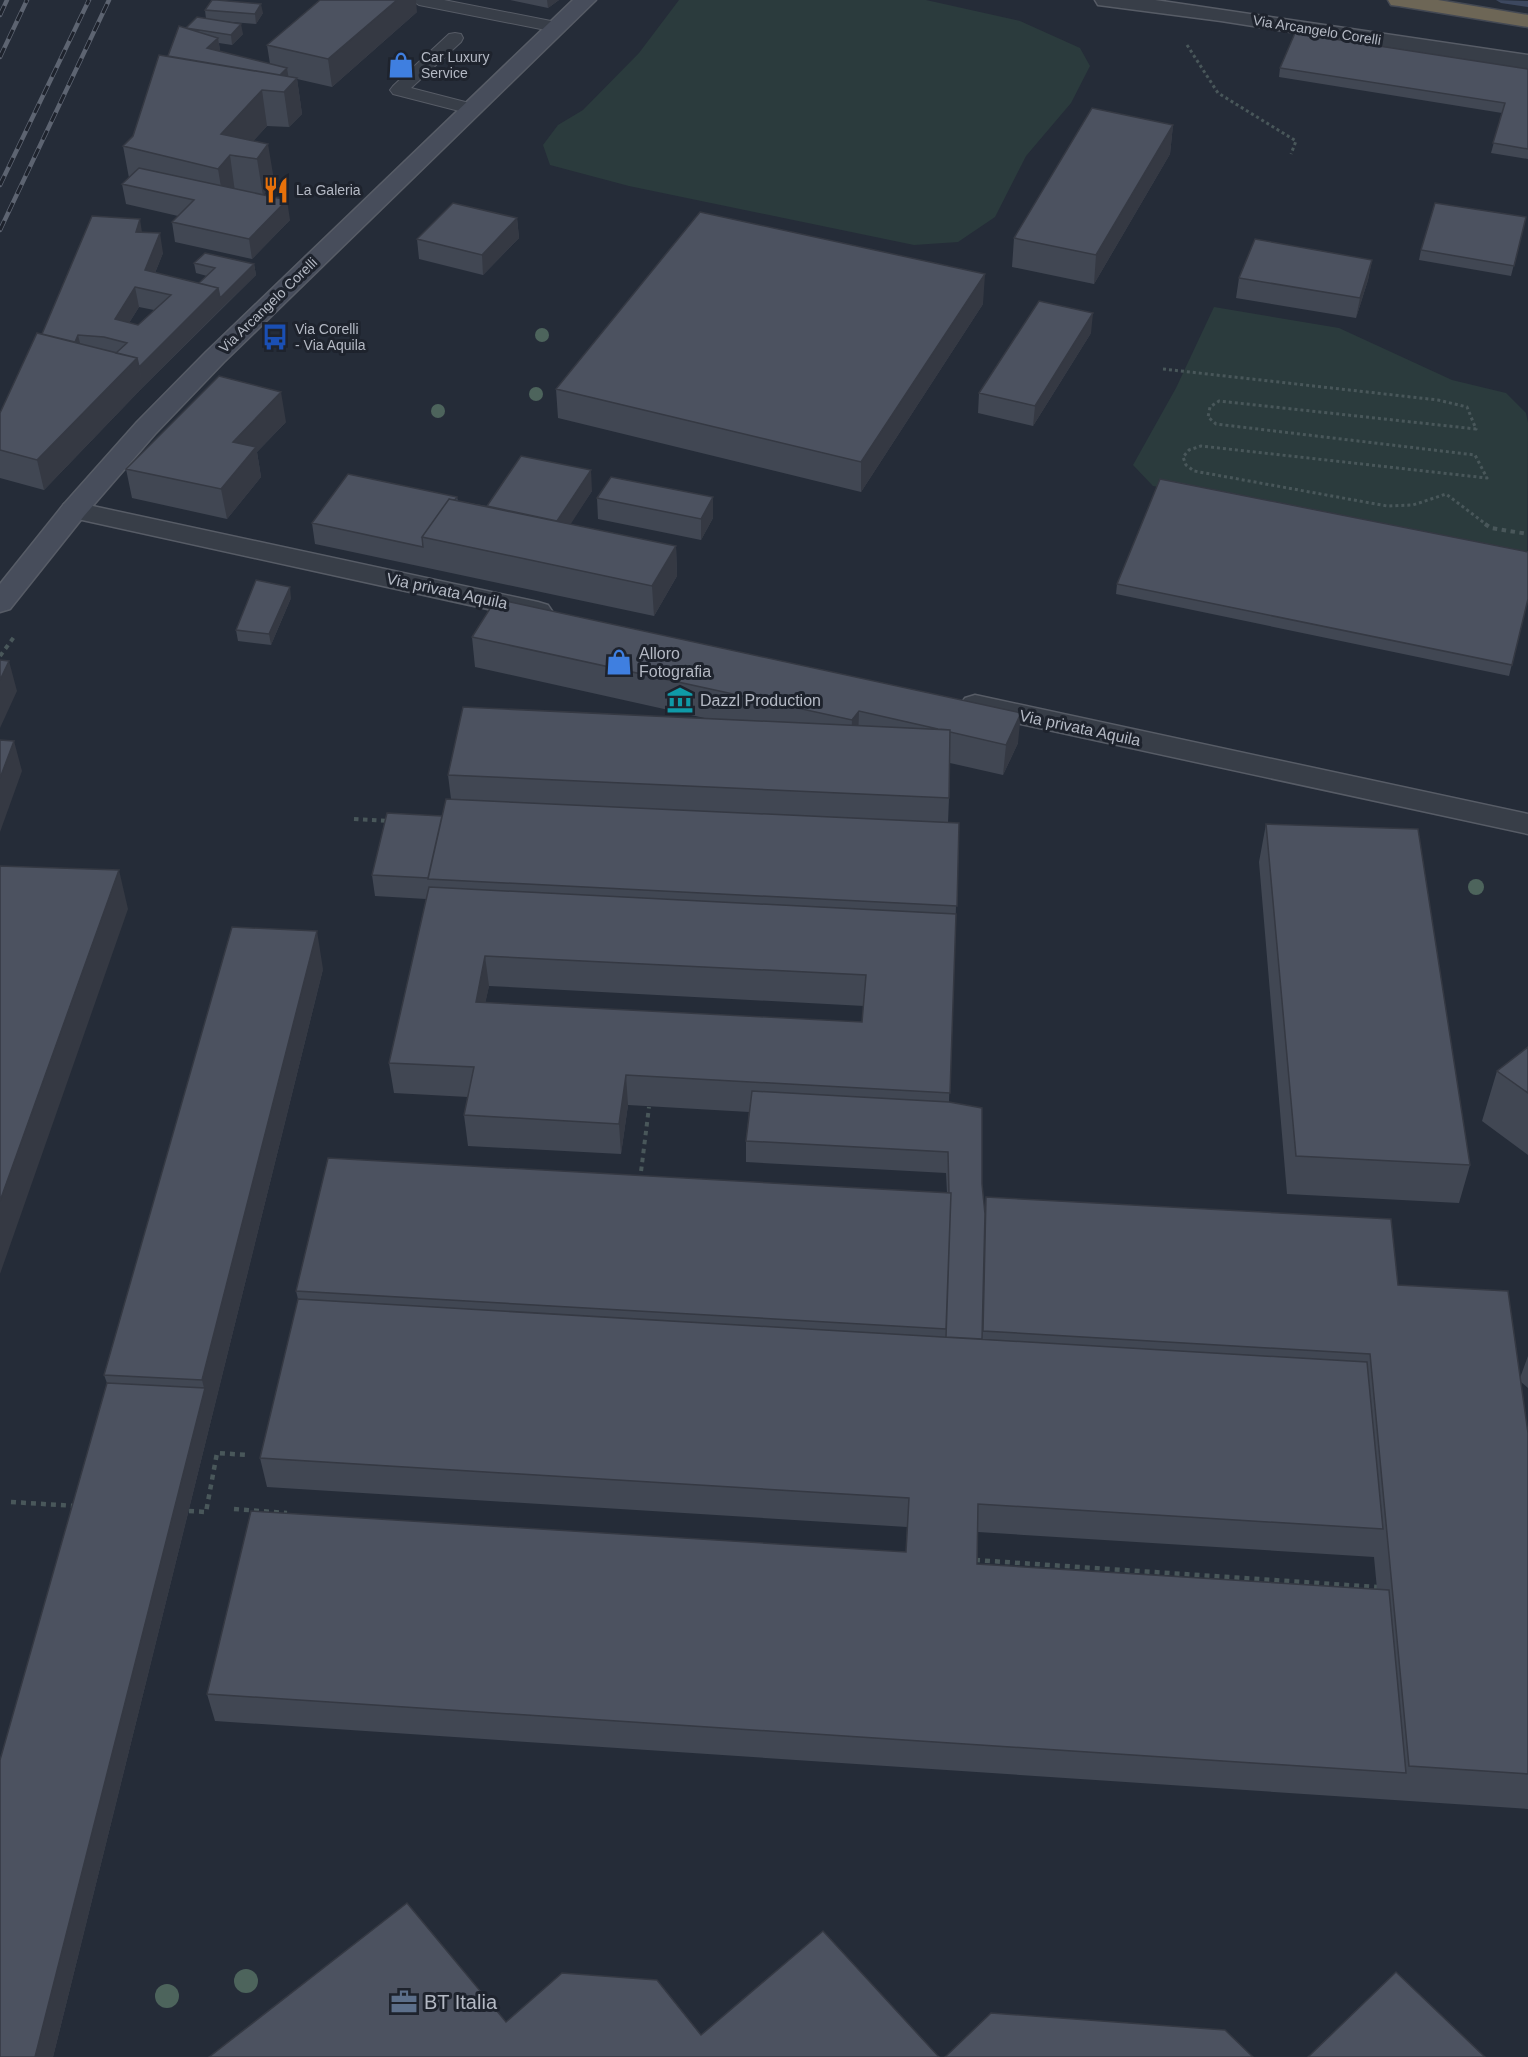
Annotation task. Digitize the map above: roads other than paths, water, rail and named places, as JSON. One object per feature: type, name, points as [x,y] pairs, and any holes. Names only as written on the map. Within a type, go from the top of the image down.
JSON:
[{"type":"highway","points":[[1399,0],[1528,21]]},
{"type":"street","name":"Via Arcangelo Corelli","points":[[0,603],[74,510],[146,428],[215,357],[585,0]]},
{"type":"street","name":"Via Arcangelo Corelli","points":[[1106,0],[1221,15],[1528,63]]},
{"type":"street","name":"Via privata Aquila","points":[[74,510],[565,616]]},
{"type":"street","name":"Via privata Aquila","points":[[948,699],[1528,824]]},
{"type":"lane","points":[[419,0],[556,27]]},
{"type":"lane","points":[[455,39],[399,90],[471,110]]},
{"type":"waterway","points":[[1501,0],[1528,4]]},
{"type":"railway","points":[[0,15],[7,0]]},
{"type":"railway","points":[[0,57],[27,0]]},
{"type":"railway","points":[[0,185],[89,0]]},
{"type":"railway","points":[[0,230],[109,0]]},
{"type":"place","name":"Car Luxury Service","points":[[401,65]]},
{"type":"place","name":"La Galeria","points":[[276,190]]},
{"type":"place","name":"Via Corelli - Via Aquila","points":[[275,337]]},
{"type":"place","name":"Alloro Fotografia","points":[[619,662]]},
{"type":"place","name":"Dazzl Production","points":[[680,700]]},
{"type":"place","name":"BT Italia","points":[[404,2002]]}]
